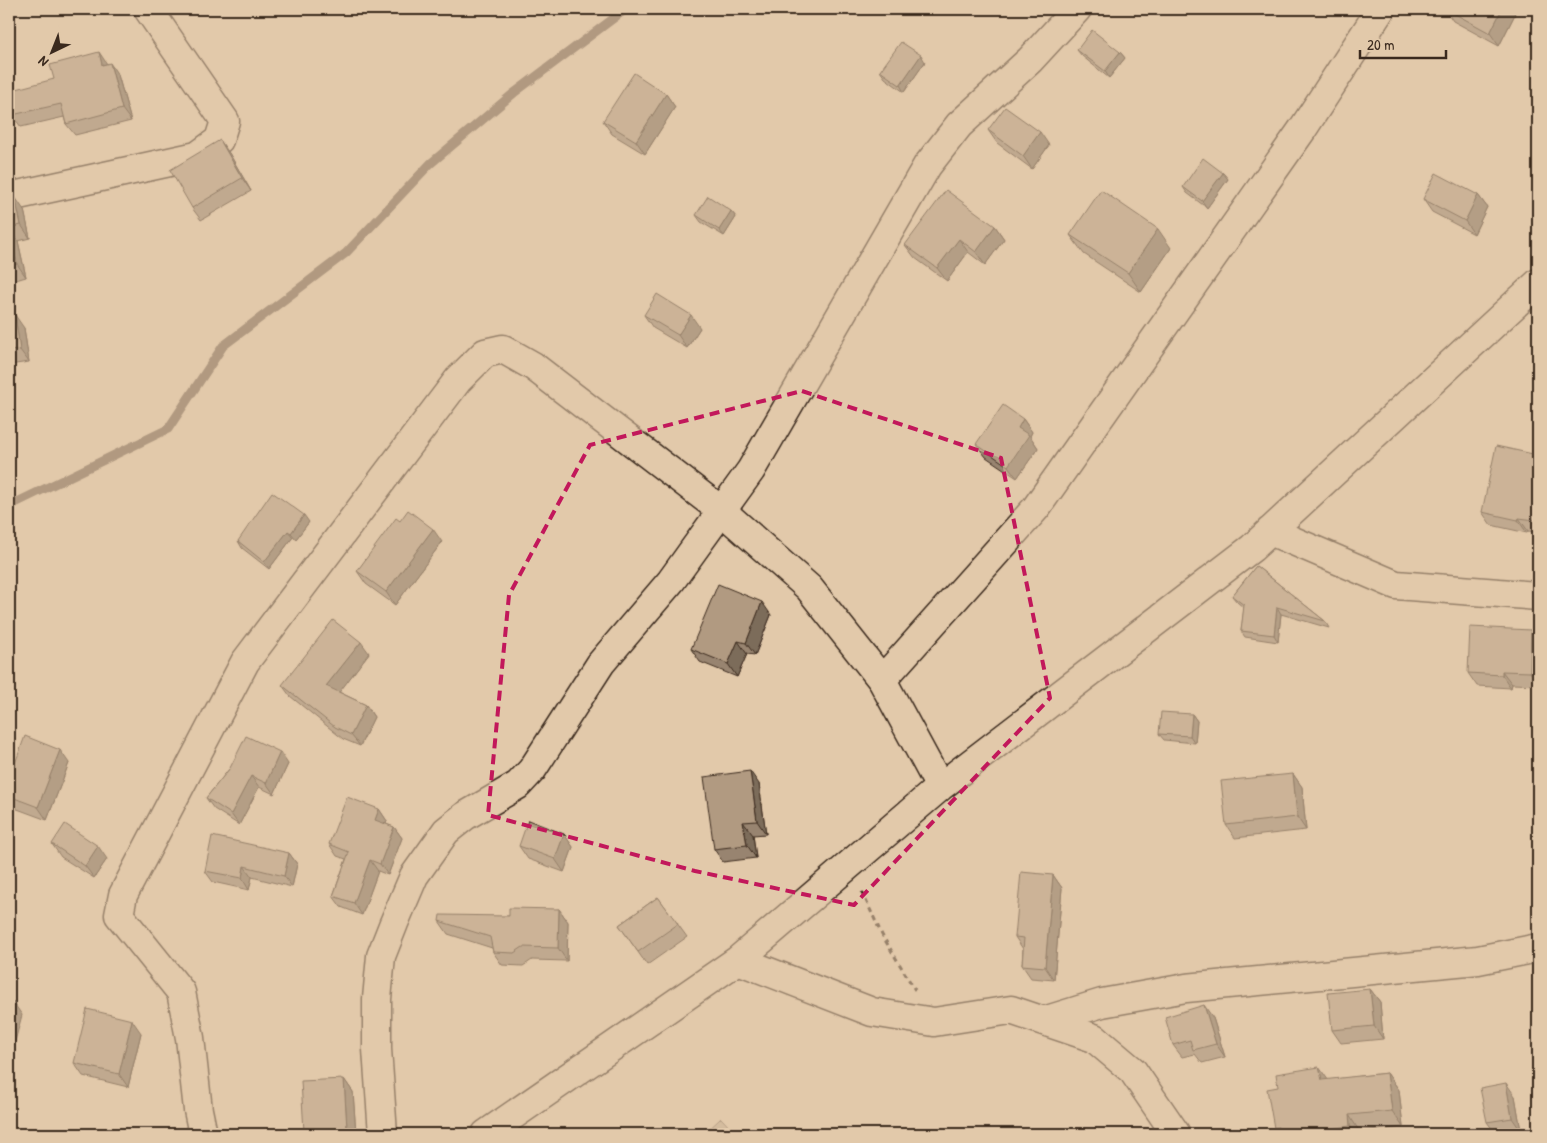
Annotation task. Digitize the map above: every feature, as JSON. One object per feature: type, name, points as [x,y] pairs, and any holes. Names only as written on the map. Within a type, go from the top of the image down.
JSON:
[{"type":"street","points":[[9,197],[197,156],[219,140],[225,121],[148,9]]},
{"type":"street","points":[[383,1134],[377,1049],[377,999],[381,956],[414,876],[446,831],[464,816],[518,785],[532,770],[601,663],[671,581],[751,470],[927,166],[959,125],[1030,60],[1077,9]]},
{"type":"street","points":[[882,680],[1036,508],[1296,138],[1381,9]]},
{"type":"street","points":[[486,1134],[738,960],[940,788],[1252,548],[1538,283]]},
{"type":"street","points":[[203,1134],[198,1110],[190,1038],[181,992],[119,915],[123,895],[245,662],[458,380],[485,353],[503,349],[533,366],[722,511],[809,588],[882,680],[940,788]]},
{"type":"street","points":[[1270,531],[1396,585],[1538,596]]},
{"type":"street","points":[[1047,1020],[1102,1003],[1186,988],[1478,960],[1538,948]]},
{"type":"street","points":[[738,960],[872,1012],[934,1022],[1011,1010],[1047,1020],[1094,1038],[1133,1070],[1176,1134]]},
{"type":"path","points":[[850,866],[882,935],[934,1022]]},
{"type":"highlighted area","points":[[802,391],[1001,458],[1050,698],[854,905],[695,871],[488,815],[509,595],[590,445]]},
{"type":"shaded area","points":[[721,1118],[736,1134],[704,1134]]},
{"type":"building","points":[[1446,9],[1502,9],[1490,33]]},
{"type":"building","points":[[1092,30],[1120,52],[1105,71],[1077,50]]},
{"type":"building","points":[[901,42],[921,55],[900,85],[880,71]]},
{"type":"building","points":[[99,52],[102,65],[110,63],[122,109],[66,124],[61,104],[12,115],[9,91],[54,79],[50,65]]},
{"type":"building","points":[[634,73],[666,94],[636,141],[603,121]]},
{"type":"building","points":[[1005,107],[1040,132],[1023,156],[988,130]]},
{"type":"building","points":[[220,140],[242,178],[192,208],[170,170]]},
{"type":"building","points":[[1203,158],[1223,173],[1202,201],[1183,187]]},
{"type":"building","points":[[1436,173],[1478,195],[1465,221],[1423,199]]},
{"type":"building","points":[[946,190],[995,226],[976,252],[959,239],[937,268],[905,245]]},
{"type":"building","points":[[1101,190],[1158,229],[1128,273],[1070,235]]},
{"type":"building","points":[[708,196],[731,211],[719,230],[696,215]]},
{"type":"building","points":[[15,197],[21,225],[9,228],[9,198]]},
{"type":"building","points":[[9,228],[17,264],[9,266]]},
{"type":"building","points":[[657,294],[691,315],[678,335],[644,315]]},
{"type":"building","points":[[15,315],[20,350],[9,351],[9,316]]},
{"type":"building","points":[[1003,405],[1023,419],[1018,428],[1029,435],[1008,466],[976,444]]},
{"type":"building","points":[[1496,446],[1533,454],[1532,458],[1538,459],[1538,491],[1535,491],[1535,520],[1519,518],[1518,520],[1482,512]]},
{"type":"building","points":[[272,492],[304,515],[291,533],[288,531],[264,562],[238,541]]},
{"type":"building","points":[[408,510],[433,529],[386,592],[357,571],[396,518],[400,521]]},
{"type":"building","points":[[1256,566],[1325,621],[1277,607],[1274,635],[1241,631],[1244,605],[1232,596]]},
{"type":"building","points":[[718,584],[762,602],[746,643],[738,641],[728,664],[691,649]]},
{"type":"building","points":[[333,620],[361,642],[326,686],[366,705],[351,735],[335,727],[282,685]]},
{"type":"building","points":[[1470,627],[1531,630],[1530,672],[1502,671],[1502,675],[1468,673]]},
{"type":"building","points":[[1161,712],[1192,714],[1190,736],[1159,734]]},
{"type":"building","points":[[25,736],[60,750],[38,807],[9,796],[9,780]]},
{"type":"building","points":[[246,736],[280,752],[266,783],[251,776],[231,814],[206,798],[230,768]]},
{"type":"building","points":[[750,771],[757,821],[743,822],[747,845],[714,849],[704,777]]},
{"type":"building","points":[[1293,774],[1297,817],[1226,825],[1221,781]]},
{"type":"building","points":[[1538,796],[1538,832],[1536,832],[1535,797]]},
{"type":"building","points":[[347,797],[379,809],[375,820],[394,827],[380,864],[370,860],[354,903],[333,896],[349,852],[329,844]]},
{"type":"building","points":[[528,820],[564,834],[555,859],[519,846]]},
{"type":"building","points":[[65,824],[98,846],[85,866],[52,844]]},
{"type":"building","points":[[212,836],[289,853],[284,876],[244,866],[242,878],[205,871]]},
{"type":"building","points":[[1021,872],[1053,875],[1045,967],[1022,965],[1024,938],[1015,937]]},
{"type":"building","points":[[658,897],[678,924],[638,952],[619,925]]},
{"type":"building","points":[[509,908],[559,909],[558,948],[523,947],[514,953],[493,952],[490,937],[439,921],[440,915],[509,916]]},
{"type":"building","points":[[1370,989],[1374,1026],[1332,1030],[1328,993]]},
{"type":"building","points":[[9,1001],[13,1002],[9,1018]]},
{"type":"building","points":[[1204,1005],[1216,1044],[1193,1050],[1190,1040],[1173,1045],[1165,1017]]},
{"type":"building","points":[[87,1009],[132,1020],[119,1074],[74,1063]]},
{"type":"building","points":[[1319,1067],[1322,1080],[1387,1073],[1392,1111],[1349,1115],[1350,1126],[1298,1134],[1279,1134],[1278,1127],[1274,1128],[1267,1089],[1278,1087],[1276,1074]]},
{"type":"building","points":[[344,1079],[347,1129],[304,1132],[301,1081]]},
{"type":"building","points":[[1506,1083],[1512,1118],[1487,1122],[1480,1088]]},
{"type":"waterway","points":[[9,506],[168,429],[223,346],[346,253],[430,164],[514,93],[626,9]]}]
